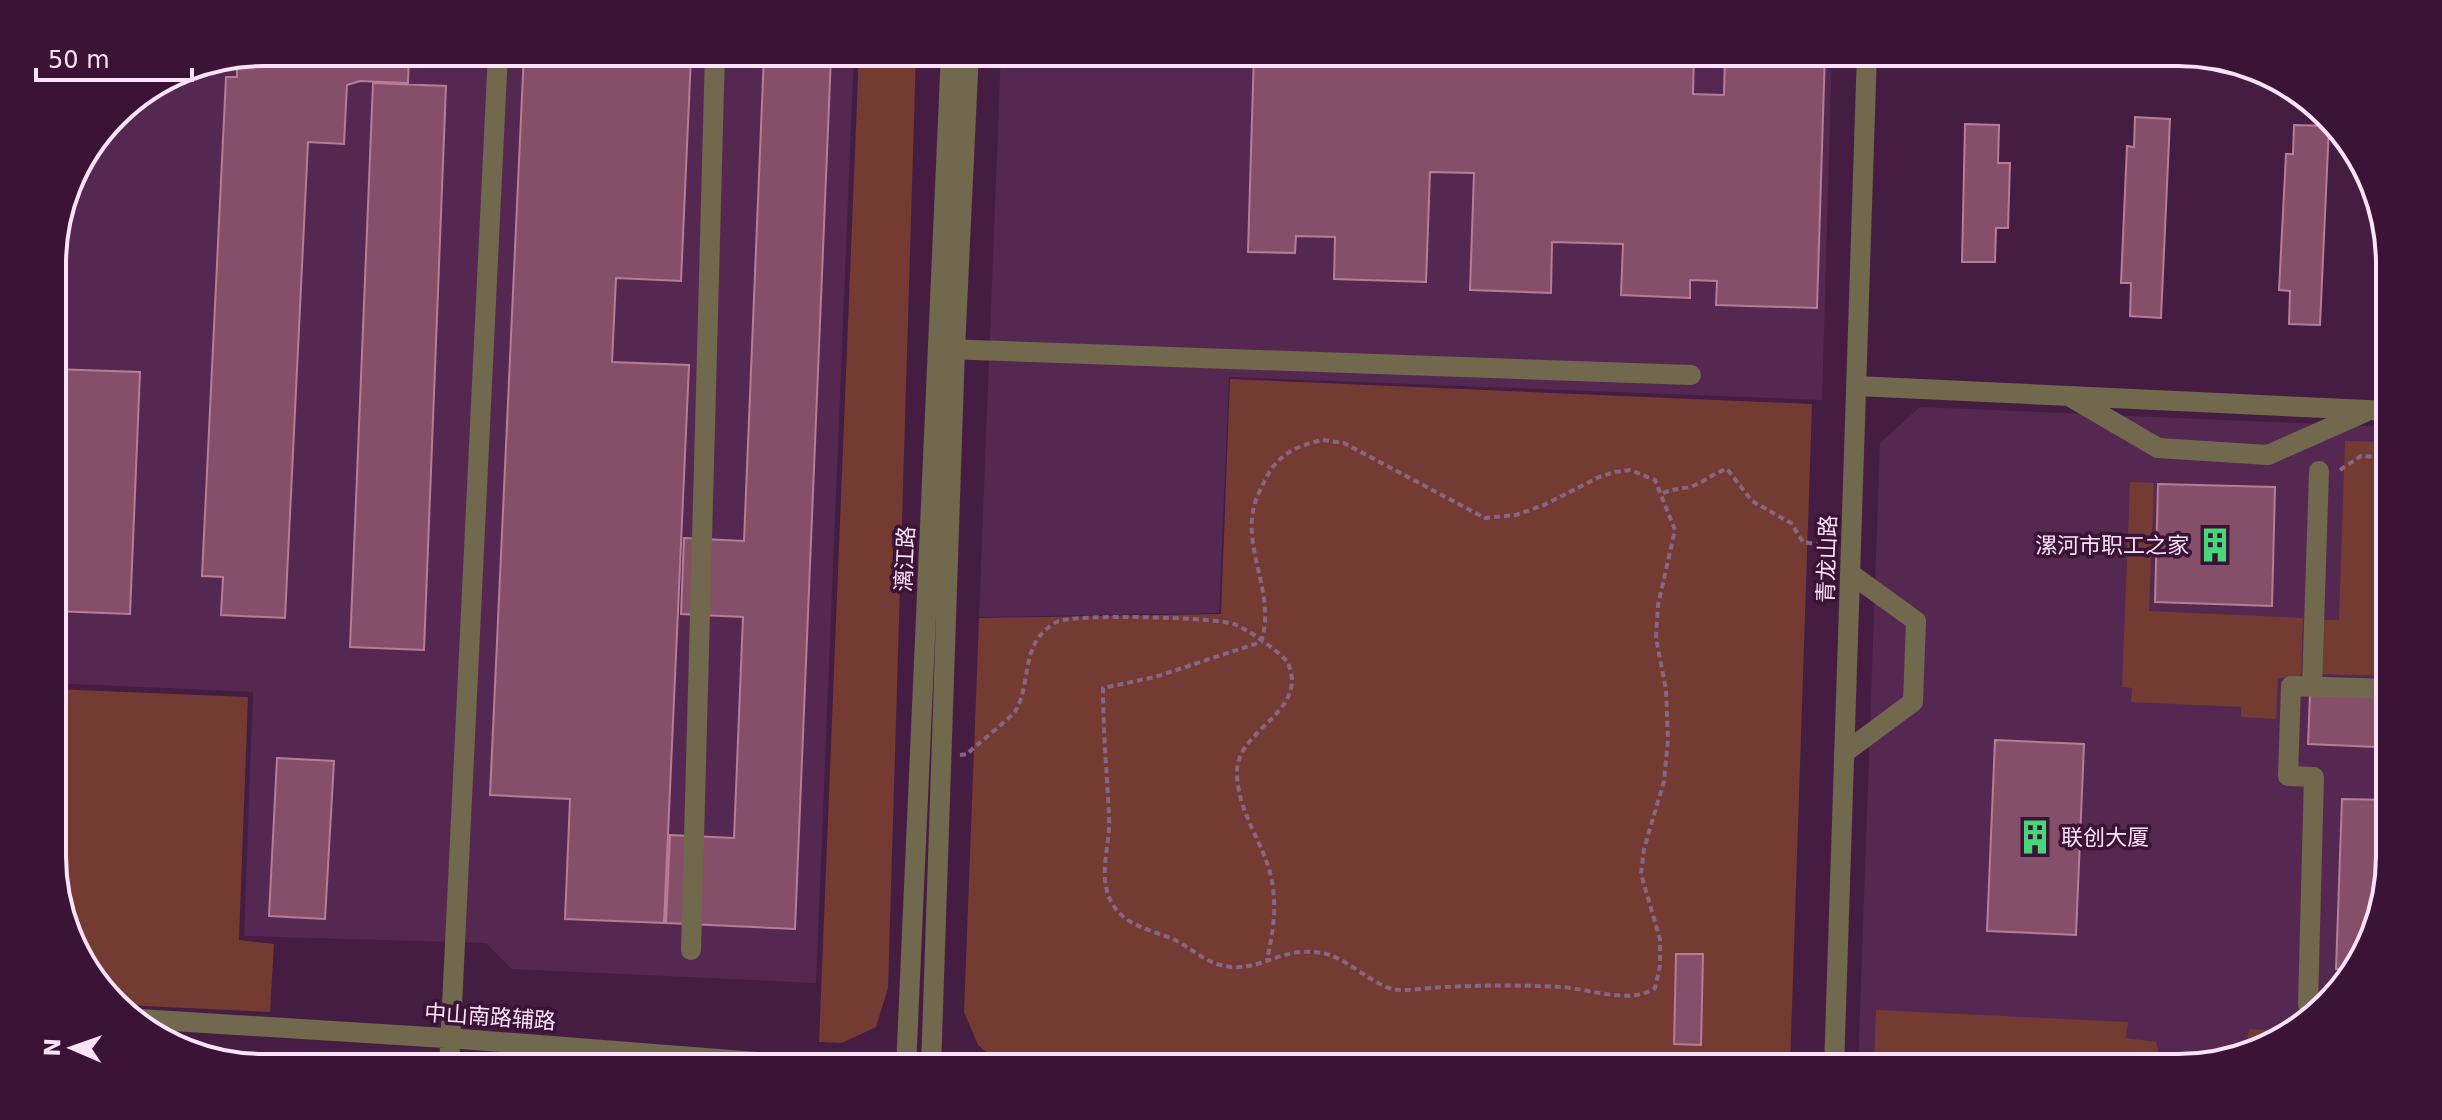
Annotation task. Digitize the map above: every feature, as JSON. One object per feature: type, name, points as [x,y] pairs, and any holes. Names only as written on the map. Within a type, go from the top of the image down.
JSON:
[{"type":"street","points":[[449,1054],[497,66]]},
{"type":"street","points":[[691,950],[715,66]]},
{"type":"street","name":"漓江路","points":[[931,1054],[941,757],[951,66]]},
{"type":"street","name":"漓江路","points":[[907,1054],[947,349],[968,66]]},
{"type":"street","name":"青龙山路","points":[[1834,1054],[1867,66]]},
{"type":"street","points":[[947,349],[1691,375]]},
{"type":"street","points":[[1857,386],[2376,410]]},
{"type":"street","points":[[2066,394],[2158,448],[2268,455],[2376,411]]},
{"type":"street","points":[[2312,687],[2319,477]]},
{"type":"street","points":[[1844,753],[1913,702],[1916,621],[1851,574]]},
{"type":"street","points":[[2310,1004],[2314,777],[2288,776],[2291,686],[2376,689]]},
{"type":"street","name":"中山南路辅路","points":[[153,1020],[656,1054]]},
{"type":"path","points":[[1323,440],[1344,443],[1485,518],[1516,515],[1615,472],[1630,470],[1642,474],[1655,480],[1662,493],[1675,530],[1658,605],[1656,638],[1666,690],[1668,740],[1664,781],[1644,849],[1641,874],[1660,939],[1660,966],[1655,988],[1644,996],[1620,996],[1586,988],[1508,984],[1392,989],[1326,953],[1284,953],[1251,968],[1236,968],[1215,963],[1175,940],[1125,920],[1112,904],[1105,883],[1110,818],[1105,774],[1103,688],[1168,673],[1261,642],[1267,627],[1267,607],[1253,540],[1255,504],[1269,471],[1284,454],[1301,444],[1323,440]]},
{"type":"path","points":[[2319,477],[2361,456],[2376,457]]},
{"type":"path","points":[[1662,493],[1690,487],[1727,469],[1752,501],[1791,523],[1803,542],[1851,549]]},
{"type":"path","points":[[941,757],[967,754],[1015,713],[1036,640],[1058,621],[1206,619],[1238,626],[1277,652],[1288,664],[1292,682],[1286,701],[1249,744],[1237,767],[1238,793],[1272,883],[1275,925],[1267,959]]},
{"type":"shaded area","points":[[251,66],[853,66],[816,983],[512,969],[486,943],[244,936],[253,692],[66,684],[66,251],[81,188],[92,165],[115,133],[133,115],[165,92],[200,76]]},
{"type":"shaded area","points":[[858,66],[916,66],[888,988],[876,1027],[842,1043],[819,1042]]},
{"type":"shaded area","points":[[1000,66],[1832,66],[1822,400],[1229,377],[1219,613],[979,617]]},
{"type":"shaded area","points":[[1230,379],[1812,404],[1790,1054],[988,1054],[978,1045],[964,1012],[979,618],[1221,614]]},
{"type":"shaded area","points":[[1920,407],[2376,426],[2374,882],[2366,920],[2350,955],[2327,987],[2288,1021],[2242,1044],[2191,1054],[1858,1054],[1880,443]]},
{"type":"shaded area","points":[[2345,441],[2376,442],[2376,676],[2319,674],[2321,620],[2339,620]]},
{"type":"shaded area","points":[[2130,482],[2154,483],[2149,611],[2303,618],[2301,678],[2278,678],[2276,719],[2241,717],[2241,707],[2131,702],[2132,688],[2122,687]]},
{"type":"shaded area","points":[[66,690],[248,697],[239,940],[274,944],[270,1012],[135,1006],[107,977],[92,955],[73,908],[68,882]]},
{"type":"shaded area","points":[[1876,1010],[2128,1022],[2126,1038],[2156,1042],[2159,1054],[1874,1054]]},
{"type":"shaded area","points":[[2249,1029],[2272,1030],[2266,1034],[2247,1042]]},
{"type":"building","points":[[251,66],[409,66],[408,83],[360,81],[347,85],[344,144],[308,142],[285,618],[221,615],[223,577],[202,576],[226,77],[237,77],[237,68]]},
{"type":"building","points":[[523,66],[691,66],[681,281],[616,278],[612,362],[689,365],[664,923],[565,919],[570,799],[490,795]]},
{"type":"building","points":[[764,66],[831,66],[795,929],[666,923],[670,835],[734,838],[743,617],[681,614],[684,538],[744,541]]},
{"type":"building","points":[[1254,66],[1694,66],[1693,94],[1724,95],[1725,66],[1825,66],[1817,308],[1716,305],[1717,281],[1690,280],[1690,298],[1621,295],[1623,244],[1552,242],[1551,293],[1470,290],[1474,173],[1430,172],[1426,282],[1334,279],[1335,237],[1296,236],[1295,253],[1248,252]]},
{"type":"building","points":[[373,83],[446,86],[424,650],[350,647]]},
{"type":"building","points":[[2135,117],[2170,119],[2161,318],[2130,316],[2131,283],[2121,283],[2127,146],[2134,147]]},
{"type":"building","points":[[1965,124],[1999,125],[1998,163],[2010,163],[2008,228],[1996,228],[1995,262],[1962,262]]},
{"type":"building","points":[[2294,125],[2320,126],[2329,136],[2320,325],[2289,324],[2290,291],[2279,290],[2286,154],[2293,154]]},
{"type":"building","points":[[66,369],[140,372],[130,614],[66,612]]},
{"type":"building","name":"漯河市职工之家","points":[[2158,484],[2275,487],[2272,606],[2155,602]]},
{"type":"building","points":[[2310,694],[2376,696],[2376,747],[2308,744]]},
{"type":"building","name":"联创大厦","points":[[1995,740],[2084,744],[2076,935],[1987,931]]},
{"type":"building","points":[[277,758],[334,761],[325,919],[269,916]]},
{"type":"building","points":[[2342,799],[2376,800],[2372,895],[2366,920],[2350,955],[2340,969],[2336,969]]},
{"type":"building","points":[[1676,954],[1703,954],[1701,1045],[1674,1044]]},
{"type":"place","name":"漯河市职工之家","points":[[2215,545]]},
{"type":"place","name":"联创大厦","points":[[2035,837]]}]
